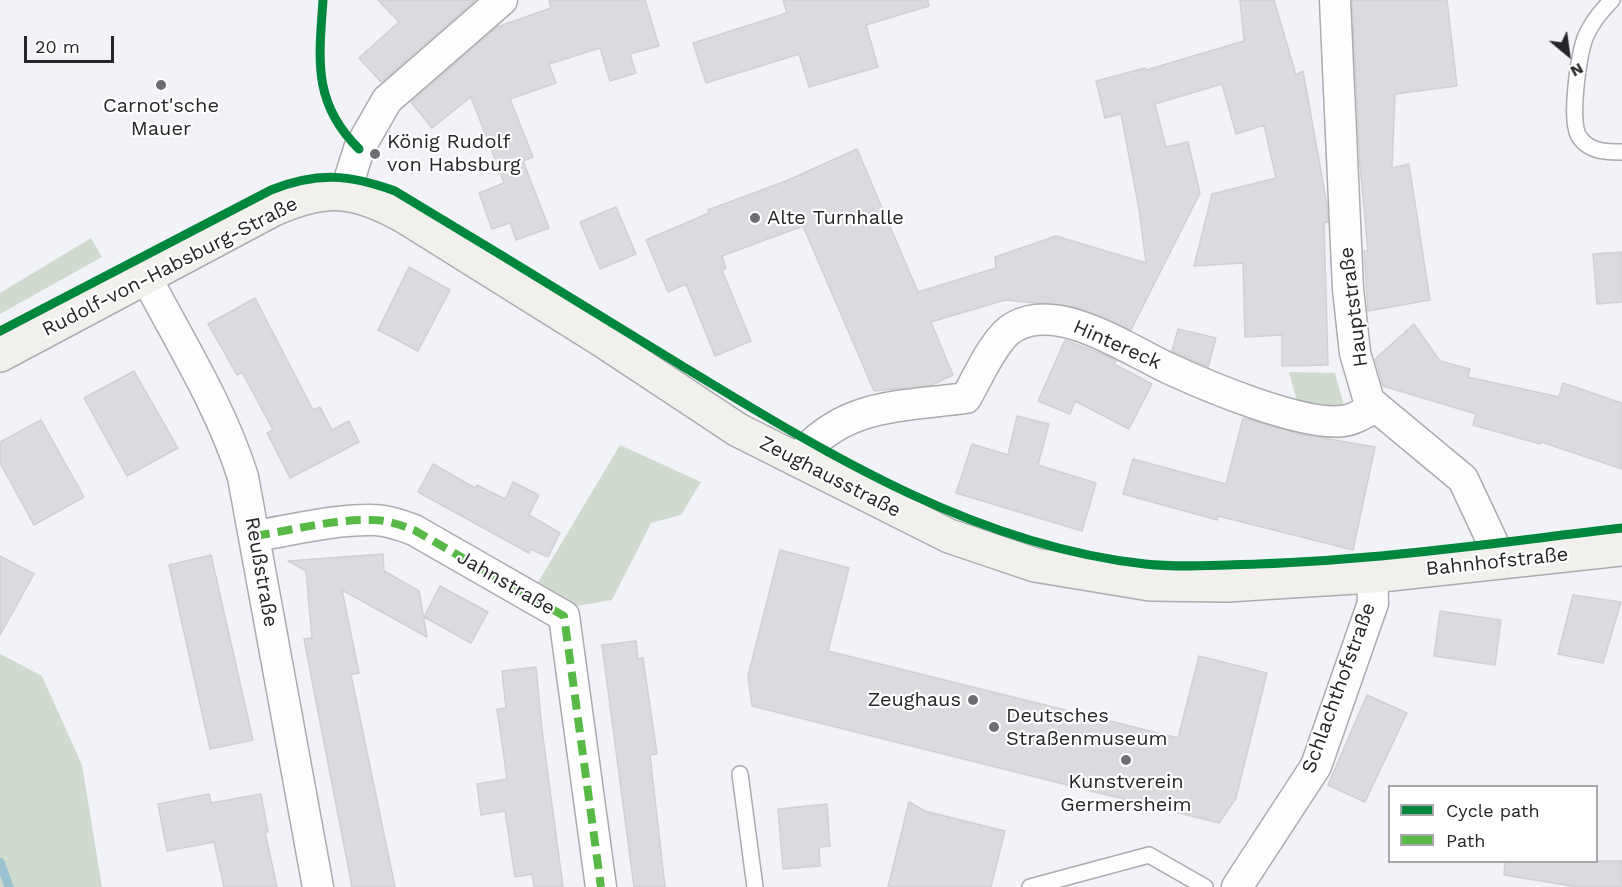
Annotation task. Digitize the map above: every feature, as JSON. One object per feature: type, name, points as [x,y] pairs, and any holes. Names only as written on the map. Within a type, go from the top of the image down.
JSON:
[{"type":"street","points":[[345,193],[359,149],[387,100],[502,0]]},
{"type":"street","name":"Hauptstraße","points":[[1335,0],[1348,290],[1355,353],[1369,401],[1463,479],[1493,543],[1496,561]]},
{"type":"street","name":"Rudolf-von-Habsburg-Straße","points":[[0,356],[293,201],[317,193],[345,193]]},
{"type":"street","name":"Zeughausstraße","points":[[345,193],[387,206],[397,212],[602,340],[738,430],[950,536],[1035,565],[1150,584],[1227,585],[1372,576]]},
{"type":"street","name":"Reußstraße","points":[[146,277],[235,451],[243,477],[318,887]]},
{"type":"street","name":"Hintereck","points":[[796,460],[818,436],[851,416],[868,411],[966,398],[1006,332],[1023,322],[1035,320],[1065,322],[1089,328],[1182,374],[1254,403],[1304,416],[1344,422],[1376,407]]},
{"type":"street","name":"Jahnstraße","points":[[255,536],[346,522],[373,520],[392,522],[414,530],[564,616],[601,887]]},
{"type":"street","name":"Bahnhofstraße","points":[[1372,576],[1622,549]]},
{"type":"street","name":"Schlachthofstraße","points":[[1237,887],[1316,766],[1373,603],[1372,576]]},
{"type":"lane","points":[[1612,0],[1597,16],[1585,38],[1575,106],[1575,123],[1578,137],[1589,147],[1606,152],[1622,152]]},
{"type":"lane","points":[[740,774],[755,887]]},
{"type":"lane","points":[[1030,887],[1149,855],[1205,887]]},
{"type":"shaded area","points":[[91,238],[102,257],[0,314],[0,293]]},
{"type":"shaded area","points":[[1289,372],[1335,373],[1345,409],[1299,409]]},
{"type":"shaded area","points":[[620,445],[701,482],[681,515],[651,523],[612,600],[577,606],[537,584]]},
{"type":"shaded area","points":[[0,654],[42,676],[82,765],[102,887],[0,887]]},
{"type":"building","points":[[378,0],[476,0],[381,82],[359,58],[399,22]]},
{"type":"building","points":[[549,0],[645,0],[659,46],[630,54],[636,73],[610,81],[600,48],[549,64],[556,83],[510,99],[533,157],[523,161],[549,228],[516,240],[510,223],[492,229],[479,193],[504,183],[471,97],[432,128],[411,102],[497,27],[551,8]]},
{"type":"building","points":[[783,0],[928,0],[929,6],[866,25],[878,67],[809,87],[799,54],[706,83],[693,43],[787,13]]},
{"type":"building","points":[[1240,0],[1274,0],[1296,75],[1303,71],[1327,205],[1328,222],[1324,223],[1328,365],[1282,366],[1282,335],[1245,337],[1243,263],[1194,266],[1212,194],[1276,178],[1264,125],[1236,134],[1222,84],[1155,104],[1166,147],[1188,142],[1200,193],[1131,330],[1076,307],[1005,300],[931,322],[953,375],[932,385],[874,391],[803,226],[722,256],[726,268],[722,270],[751,341],[715,356],[686,284],[668,292],[646,240],[709,213],[708,210],[786,181],[857,149],[918,292],[996,268],[995,257],[1056,236],[1146,263],[1139,209],[1121,114],[1105,118],[1096,81],[1145,68],[1146,70],[1244,41]]},
{"type":"building","points":[[1352,0],[1447,0],[1457,86],[1395,94],[1392,168],[1409,164],[1430,300],[1368,311],[1364,251],[1368,251],[1360,165]]},
{"type":"building","points":[[616,207],[636,254],[600,269],[580,222]]},
{"type":"building","points":[[1622,252],[1622,302],[1597,304],[1593,254]]},
{"type":"building","points":[[409,267],[450,290],[418,351],[378,330]]},
{"type":"building","points":[[255,298],[313,410],[320,407],[332,430],[349,421],[359,442],[290,478],[267,433],[273,430],[242,372],[237,375],[208,324]]},
{"type":"building","points":[[1414,324],[1440,361],[1470,369],[1468,377],[1559,397],[1563,383],[1622,403],[1622,469],[1541,442],[1540,444],[1473,425],[1476,414],[1383,386],[1375,359]]},
{"type":"building","points":[[1178,329],[1216,338],[1208,367],[1172,351]]},
{"type":"building","points":[[1065,340],[1107,356],[1116,361],[1114,364],[1152,384],[1129,429],[1075,401],[1070,414],[1038,401]]},
{"type":"building","points":[[134,371],[178,448],[127,476],[84,398]]},
{"type":"building","points":[[1017,416],[1049,424],[1038,465],[1096,483],[1082,531],[956,493],[972,444],[1008,455]]},
{"type":"building","points":[[1243,418],[1300,434],[1375,447],[1353,550],[1218,516],[1217,520],[1123,494],[1133,459],[1226,484]]},
{"type":"building","points":[[41,420],[84,497],[34,525],[0,463],[0,442]]},
{"type":"building","points":[[433,464],[475,488],[477,485],[505,499],[513,482],[539,495],[529,515],[560,533],[548,557],[530,549],[529,553],[418,492]]},
{"type":"building","points":[[780,550],[849,568],[828,651],[1178,738],[1199,656],[1267,673],[1236,798],[1219,823],[752,706],[748,676]]},
{"type":"building","points":[[383,554],[384,571],[419,591],[427,637],[342,590],[359,673],[351,675],[395,887],[352,887],[304,639],[312,638],[306,571],[288,561]]},
{"type":"building","points":[[211,555],[253,740],[210,749],[169,565]]},
{"type":"building","points":[[0,556],[34,574],[0,635]]},
{"type":"building","points":[[440,586],[488,612],[471,643],[424,617]]},
{"type":"building","points":[[1573,595],[1621,602],[1603,663],[1558,654]]},
{"type":"building","points":[[1440,611],[1501,620],[1495,665],[1434,656]]},
{"type":"building","points":[[636,641],[638,659],[643,658],[657,754],[650,755],[665,887],[634,887],[602,645]]},
{"type":"building","points":[[536,667],[563,887],[534,887],[532,874],[515,877],[505,811],[481,815],[477,784],[507,779],[497,709],[506,708],[502,671]]},
{"type":"building","points":[[1367,695],[1407,713],[1365,802],[1328,785]]},
{"type":"building","points":[[209,794],[211,803],[261,794],[268,832],[265,832],[277,887],[224,887],[214,842],[167,851],[158,804]]},
{"type":"building","points":[[909,802],[925,811],[1005,831],[991,887],[888,887]]},
{"type":"building","points":[[827,804],[830,846],[819,847],[820,866],[783,869],[778,809]]},
{"type":"building","points":[[1622,861],[1622,887],[1578,887],[1504,875],[1505,863]]},
{"type":"waterway","points":[[0,862],[9,887]]},
{"type":"marked path","points":[[255,536],[343,521],[373,520],[394,523],[414,530],[564,616],[601,887]]},
{"type":"cycle path","points":[[323,0],[320,61],[326,97],[333,115],[359,149]]},
{"type":"cycle path","points":[[0,331],[271,190],[303,180],[348,178],[395,191],[734,397],[845,461],[960,516],[1020,537],[1082,554],[1145,564],[1202,566],[1349,559],[1622,528]]},
{"type":"place","name":"Carnot'sche Mauer","points":[[161,85]]},
{"type":"place","name":"König Rudolf von Habsburg","points":[[375,154]]},
{"type":"place","name":"Alte Turnhalle","points":[[755,218]]},
{"type":"place","name":"Zeughaus","points":[[973,700]]},
{"type":"place","name":"Deutsches Straßenmuseum","points":[[994,727]]},
{"type":"place","name":"Kunstverein Germersheim","points":[[1126,760]]}]
